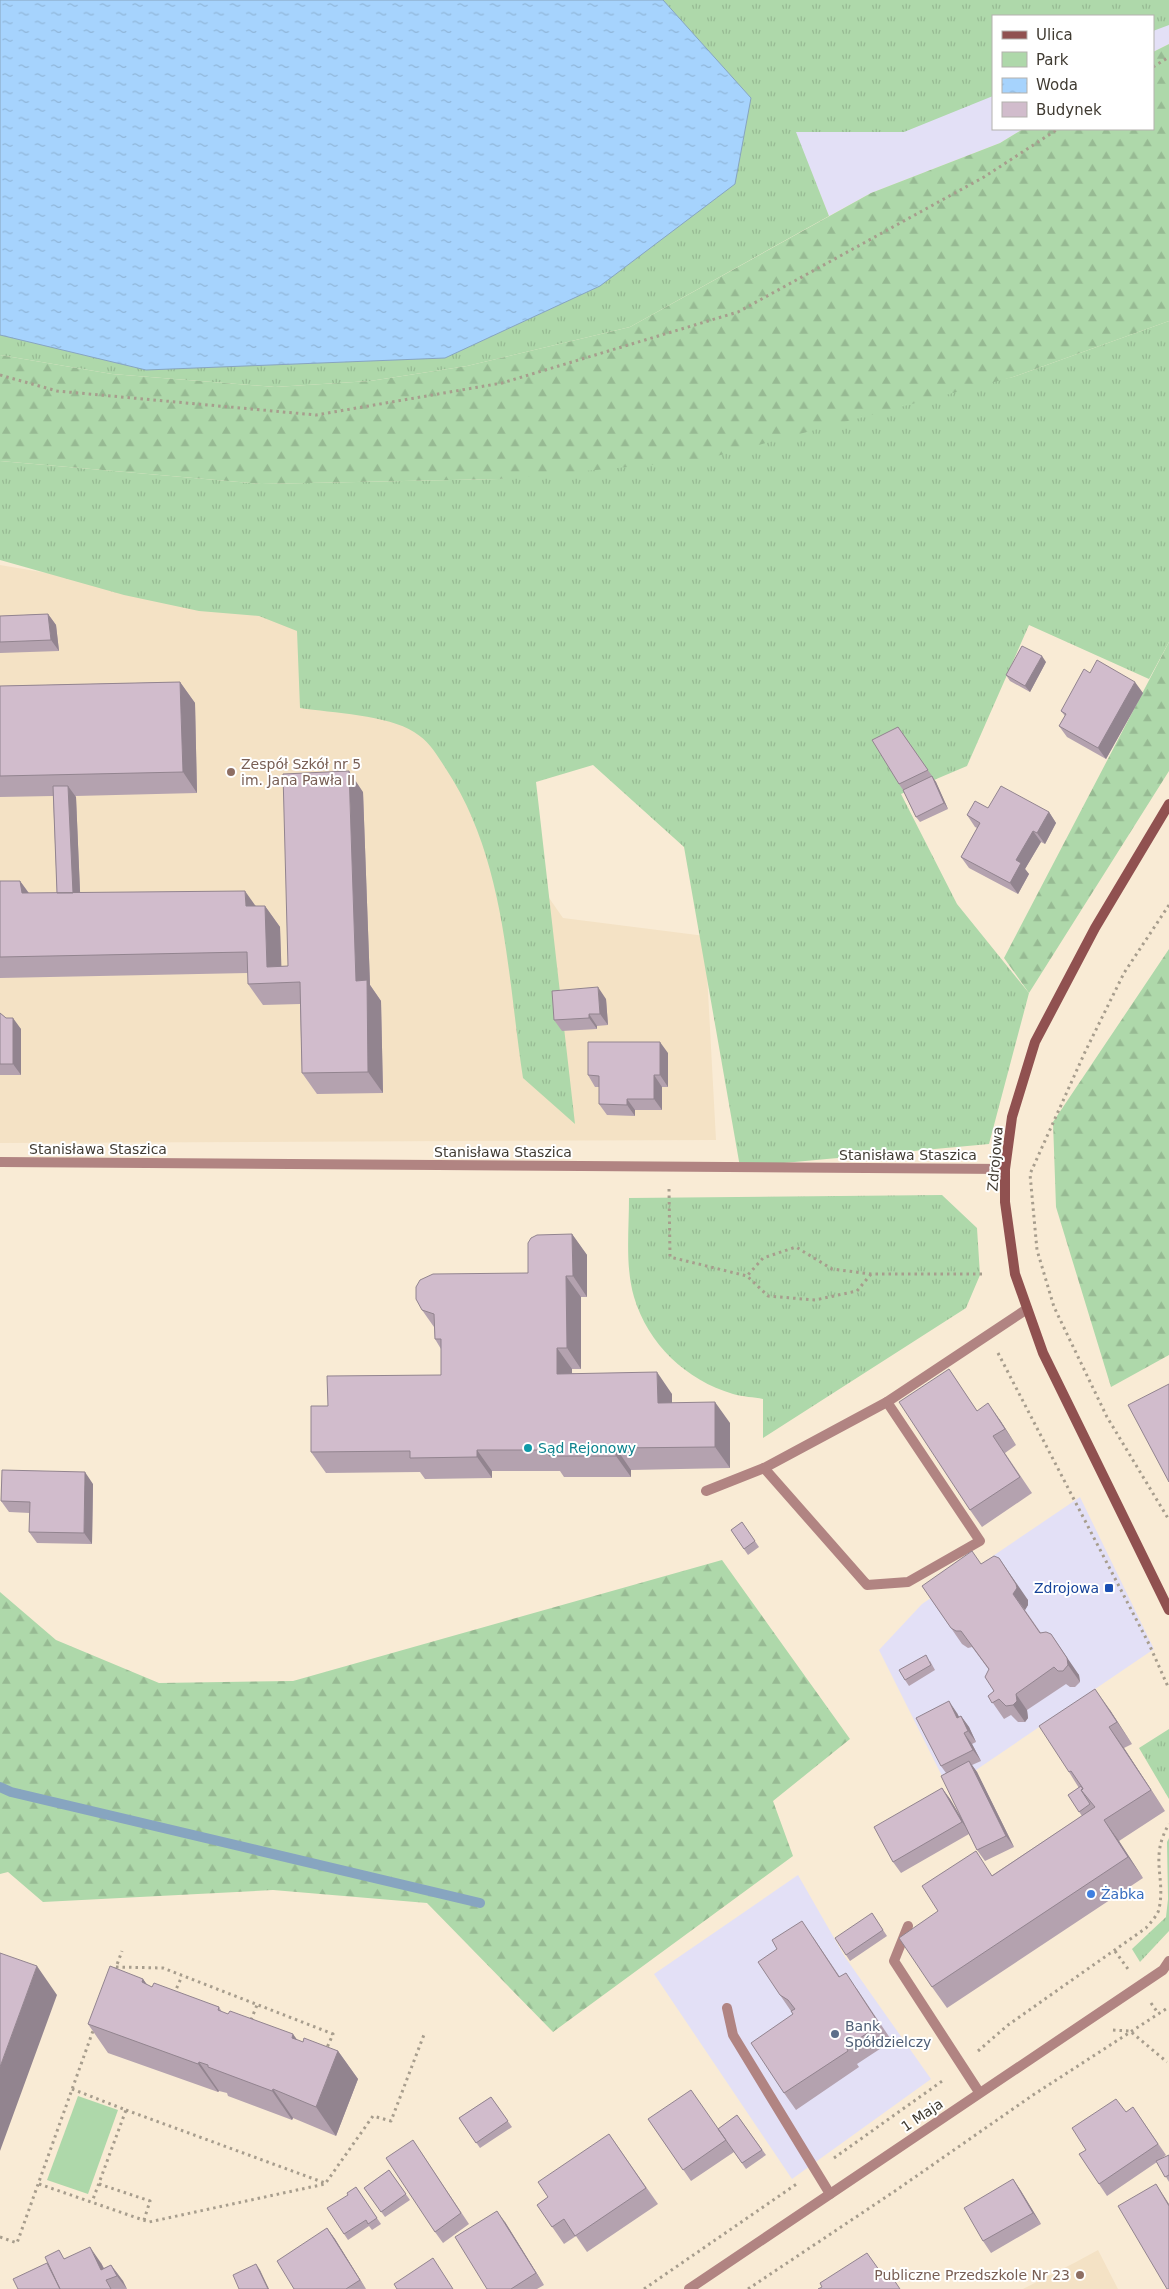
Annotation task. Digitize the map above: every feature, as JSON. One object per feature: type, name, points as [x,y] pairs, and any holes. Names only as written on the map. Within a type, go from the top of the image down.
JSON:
[{"type":"main road","name":"Zdrojowa","points":[[1169,804],[1095,928],[1035,1042],[1012,1118],[1005,1169],[1005,1202],[1015,1274],[1043,1353],[1169,1610]]},
{"type":"street","name":"Stanisława Staszica","points":[[0,1162],[1005,1169]]},
{"type":"street","points":[[706,1491],[764,1468],[887,1402],[1027,1309]]},
{"type":"street","points":[[764,1468],[867,1585],[908,1582],[980,1541],[887,1402]]},
{"type":"street","points":[[908,1926],[894,1961],[980,2092]]},
{"type":"street","name":"1 Maja","points":[[689,2289],[1162,1970],[1169,1961]]},
{"type":"street","points":[[727,2008],[733,2035],[814,2172],[830,2194]]},
{"type":"path","points":[[1154,66],[1169,57]]},
{"type":"path","points":[[0,375],[57,392],[316,415],[502,383],[738,312],[984,177],[1056,130]]},
{"type":"path","points":[[1169,905],[1124,973],[1081,1061],[1030,1174],[1036,1250],[1054,1307],[1106,1418],[1169,1520]]},
{"type":"path","points":[[669,1185],[670,1257],[747,1276],[768,1296],[815,1300],[857,1290],[871,1274]]},
{"type":"path","points":[[747,1276],[763,1258],[796,1247],[832,1269],[871,1274],[985,1274]]},
{"type":"path","points":[[988,1335],[1086,1520],[1149,1644],[1169,1689]]},
{"type":"path","points":[[644,2289],[943,2080],[1008,2025],[1146,1928],[1159,1910],[1158,1862],[1162,1836],[1169,1824]]},
{"type":"path","points":[[113,1975],[122,1951]]},
{"type":"path","points":[[116,1967],[163,1968],[333,2034],[325,2052]]},
{"type":"path","points":[[172,1998],[182,1976]]},
{"type":"path","points":[[250,2023],[257,2005]]},
{"type":"path","points":[[748,2289],[1130,2031],[1169,2007]]},
{"type":"path","points":[[0,2237],[17,2243],[97,2019]]},
{"type":"path","points":[[1110,2030],[1130,2031],[1167,2062]]},
{"type":"path","points":[[39,2184],[149,2222],[326,2184],[373,2116],[391,2121],[425,2032]]},
{"type":"path","points":[[72,2089],[326,2184]]},
{"type":"path","points":[[92,2202],[126,2110]]},
{"type":"path","points":[[99,2184],[150,2201],[144,2220]]},
{"type":"shaded area","points":[[742,0],[1169,0],[1169,44],[1154,52],[1154,15],[992,15],[992,130],[1021,130],[1000,143],[871,193],[829,216]]},
{"type":"shaded area","name":"Zespół Szkół nr 5 im. Jana Pawła II","points":[[0,565],[360,626],[563,918],[705,936],[716,1140],[0,1143]]},
{"type":"shaded area","points":[[1080,1497],[1154,1649],[976,1770],[947,1786],[879,1650],[922,1604]]},
{"type":"shaded area","points":[[798,1875],[845,1957],[931,2079],[792,2179],[654,1974]]},
{"type":"shaded area","name":"Publiczne Przedszkole Nr 23","points":[[1098,2250],[1118,2289],[1023,2289],[1076,2262]]},
{"type":"green space","points":[[0,0],[1169,0],[1169,25],[1154,31],[1154,15],[992,15],[992,96],[904,132],[796,132],[829,216],[630,327],[467,366],[370,381],[275,387],[112,374],[0,355]]},
{"type":"green space","points":[[1169,44],[1169,321],[1013,377],[702,460],[499,479],[261,484],[0,461],[0,355],[112,374],[275,387],[370,381],[467,366],[630,327],[871,193],[1000,143],[1021,130],[1154,130],[1154,52]]},
{"type":"green space","points":[[1169,321],[1169,642],[1149,679],[1029,625],[967,766],[901,794],[957,904],[1029,993],[989,1144],[740,1167],[684,847],[593,765],[536,782],[575,1124],[523,1078],[501,919],[493,879],[481,841],[466,804],[446,769],[424,740],[403,726],[375,718],[300,708],[297,631],[259,616],[199,611],[124,595],[0,560],[0,461],[261,484],[499,479],[1013,377]]},
{"type":"green space","points":[[1169,642],[1169,771],[1029,993],[1004,958]]},
{"type":"green space","points":[[1169,949],[1169,1355],[1111,1387],[1056,1207],[1053,1122]]},
{"type":"green space","points":[[942,1195],[977,1228],[980,1275],[966,1308],[763,1438],[763,1399],[737,1395],[716,1388],[685,1370],[659,1345],[640,1314],[629,1273],[629,1198]]},
{"type":"green space","points":[[722,1560],[850,1739],[773,1801],[793,1856],[553,2032],[427,1903],[273,1890],[43,1902],[8,1872],[0,1874],[0,1592],[56,1640],[159,1683],[293,1681]]},
{"type":"green space","points":[[1169,1729],[1169,1799],[1139,1748]]},
{"type":"green space","points":[[1169,1838],[1169,1931],[1140,1962],[1132,1949],[1166,1917],[1168,1899],[1167,1842]]},
{"type":"green space","points":[[78,2096],[118,2110],[88,2194],[47,2180]]},
{"type":"water","points":[[0,0],[663,0],[751,98],[735,184],[600,286],[445,358],[146,370],[0,335]]},
{"type":"building","points":[[48,614],[51,640],[0,642],[0,616]]},
{"type":"building","points":[[1022,646],[1042,656],[1025,686],[1006,675]]},
{"type":"building","points":[[1097,660],[1135,682],[1098,748],[1059,726],[1066,714],[1061,711],[1084,669],[1090,673]]},
{"type":"building","points":[[180,682],[183,772],[0,776],[0,686]]},
{"type":"building","points":[[898,727],[928,770],[899,784],[872,740]]},
{"type":"building","points":[[349,771],[356,981],[367,980],[368,1072],[302,1073],[300,982],[248,984],[247,952],[0,957],[0,881],[20,881],[22,893],[245,891],[246,906],[265,906],[267,967],[288,966],[283,774]]},
{"type":"building","points":[[932,776],[944,803],[916,817],[903,790]]},
{"type":"building","points":[[53,786],[68,786],[73,893],[57,893]]},
{"type":"building","points":[[1001,786],[1049,812],[1037,833],[1033,831],[1016,860],[1021,863],[1010,883],[961,857],[980,823],[967,815],[975,801],[988,808]]},
{"type":"building","points":[[598,987],[600,1014],[589,1014],[589,1018],[554,1020],[552,991]]},
{"type":"building","points":[[0,1013],[6,1018],[13,1018],[13,1064],[0,1064]]},
{"type":"building","points":[[588,1042],[660,1042],[660,1075],[654,1075],[654,1099],[627,1099],[627,1105],[599,1104],[599,1076],[588,1075]]},
{"type":"building","points":[[572,1234],[573,1276],[566,1276],[567,1348],[557,1348],[557,1374],[657,1372],[658,1403],[715,1402],[715,1447],[616,1448],[616,1456],[549,1456],[549,1450],[477,1450],[477,1457],[410,1458],[410,1451],[311,1452],[311,1406],[328,1406],[327,1376],[441,1375],[441,1339],[435,1339],[434,1314],[422,1310],[416,1299],[416,1287],[420,1280],[433,1274],[528,1273],[528,1243],[531,1238],[537,1235]]},
{"type":"building","points":[[949,1369],[977,1411],[988,1403],[1005,1429],[993,1436],[1020,1477],[970,1510],[899,1402]]},
{"type":"building","points":[[1169,1384],[1169,1482],[1128,1405]]},
{"type":"building","points":[[2,1470],[85,1472],[84,1533],[29,1532],[30,1502],[1,1501]]},
{"type":"building","points":[[742,1522],[755,1541],[744,1549],[731,1530]]},
{"type":"building","points":[[972,1551],[981,1564],[994,1556],[999,1558],[1016,1584],[1017,1588],[1013,1594],[1040,1633],[1046,1632],[1051,1634],[1067,1658],[1068,1665],[1063,1671],[1058,1671],[1054,1667],[1016,1694],[1017,1701],[1013,1705],[1006,1706],[999,1699],[992,1703],[988,1696],[994,1691],[985,1677],[989,1669],[961,1631],[951,1628],[922,1586]]},
{"type":"building","points":[[926,1655],[931,1665],[905,1680],[899,1670]]},
{"type":"building","points":[[1095,1689],[1117,1722],[1109,1727],[1151,1790],[1104,1820],[1128,1857],[932,1987],[899,1938],[938,1911],[922,1886],[976,1851],[992,1876],[1095,1807],[1081,1790],[1083,1789],[1082,1787],[1071,1771],[1069,1772],[1039,1726]]},
{"type":"building","points":[[949,1701],[957,1718],[961,1716],[968,1731],[964,1733],[973,1750],[941,1766],[916,1718]]},
{"type":"building","points":[[969,1761],[1006,1836],[977,1850],[941,1776]]},
{"type":"building","points":[[1081,1786],[1083,1789],[1081,1790],[1090,1804],[1079,1812],[1068,1795]]},
{"type":"building","points":[[942,1788],[962,1822],[893,1862],[874,1827]]},
{"type":"building","points":[[872,1913],[883,1930],[846,1955],[835,1938]]},
{"type":"building","points":[[802,1921],[839,1977],[846,1973],[880,2025],[846,2047],[848,2051],[784,2093],[751,2043],[793,2014],[791,2011],[795,2009],[788,2000],[780,1995],[758,1962],[777,1949],[772,1940]]},
{"type":"building","points":[[0,1953],[37,1966],[0,2067]]},
{"type":"building","points":[[110,1966],[143,1979],[142,1982],[152,1987],[154,1983],[219,2007],[218,2010],[228,2014],[230,2011],[293,2034],[292,2038],[303,2042],[304,2038],[338,2051],[316,2107],[273,2089],[272,2091],[208,2067],[208,2065],[199,2062],[198,2064],[88,2024]]},
{"type":"building","points":[[691,2090],[726,2140],[683,2170],[648,2119]]},
{"type":"building","points":[[491,2097],[508,2121],[476,2143],[459,2118]]},
{"type":"building","points":[[1116,2099],[1126,2112],[1133,2107],[1158,2144],[1099,2184],[1079,2154],[1086,2150],[1072,2128]]},
{"type":"building","points":[[737,2115],[762,2150],[742,2163],[718,2129]]},
{"type":"building","points":[[609,2134],[646,2188],[575,2236],[564,2219],[552,2227],[537,2205],[548,2197],[538,2182]]},
{"type":"building","points":[[413,2140],[461,2213],[435,2232],[386,2158]]},
{"type":"building","points":[[1169,2155],[1169,2175],[1165,2177],[1156,2161]]},
{"type":"building","points":[[389,2170],[406,2194],[381,2212],[364,2188]]},
{"type":"building","points":[[1013,2179],[1033,2213],[983,2241],[964,2208]]},
{"type":"building","points":[[1156,2184],[1169,2206],[1169,2289],[1167,2289],[1118,2206]]},
{"type":"building","points":[[356,2187],[377,2218],[368,2224],[366,2220],[344,2234],[327,2208],[348,2195],[347,2193]]},
{"type":"building","points":[[497,2211],[536,2273],[511,2289],[487,2289],[455,2237]]},
{"type":"building","points":[[327,2228],[360,2280],[346,2289],[294,2289],[277,2261]]},
{"type":"building","points":[[90,2247],[101,2270],[111,2265],[117,2276],[106,2280],[111,2289],[60,2289],[45,2257],[59,2250],[64,2259]]},
{"type":"building","points":[[867,2253],[882,2274],[888,2271],[900,2289],[818,2289],[822,2287],[820,2283]]},
{"type":"building","points":[[433,2258],[453,2289],[397,2289],[394,2284]]},
{"type":"building","points":[[47,2263],[60,2289],[18,2289],[13,2279]]},
{"type":"building","points":[[256,2264],[268,2289],[239,2289],[233,2275]]},
{"type":"waterway","points":[[0,1787],[11,1792],[480,1903]]},
{"type":"place","name":"Zespół Szkół nr 5 im. Jana Pawła II","points":[[231,772]]},
{"type":"place","name":"Sąd Rejonowy","points":[[528,1448]]},
{"type":"place","name":"Zdrojowa","points":[[1109,1588]]},
{"type":"place","name":"Żabka","points":[[1091,1894]]},
{"type":"place","name":"Bank Spółdzielczy","points":[[835,2034]]},
{"type":"place","name":"Publiczne Przedszkole Nr 23","points":[[1080,2275]]}]
